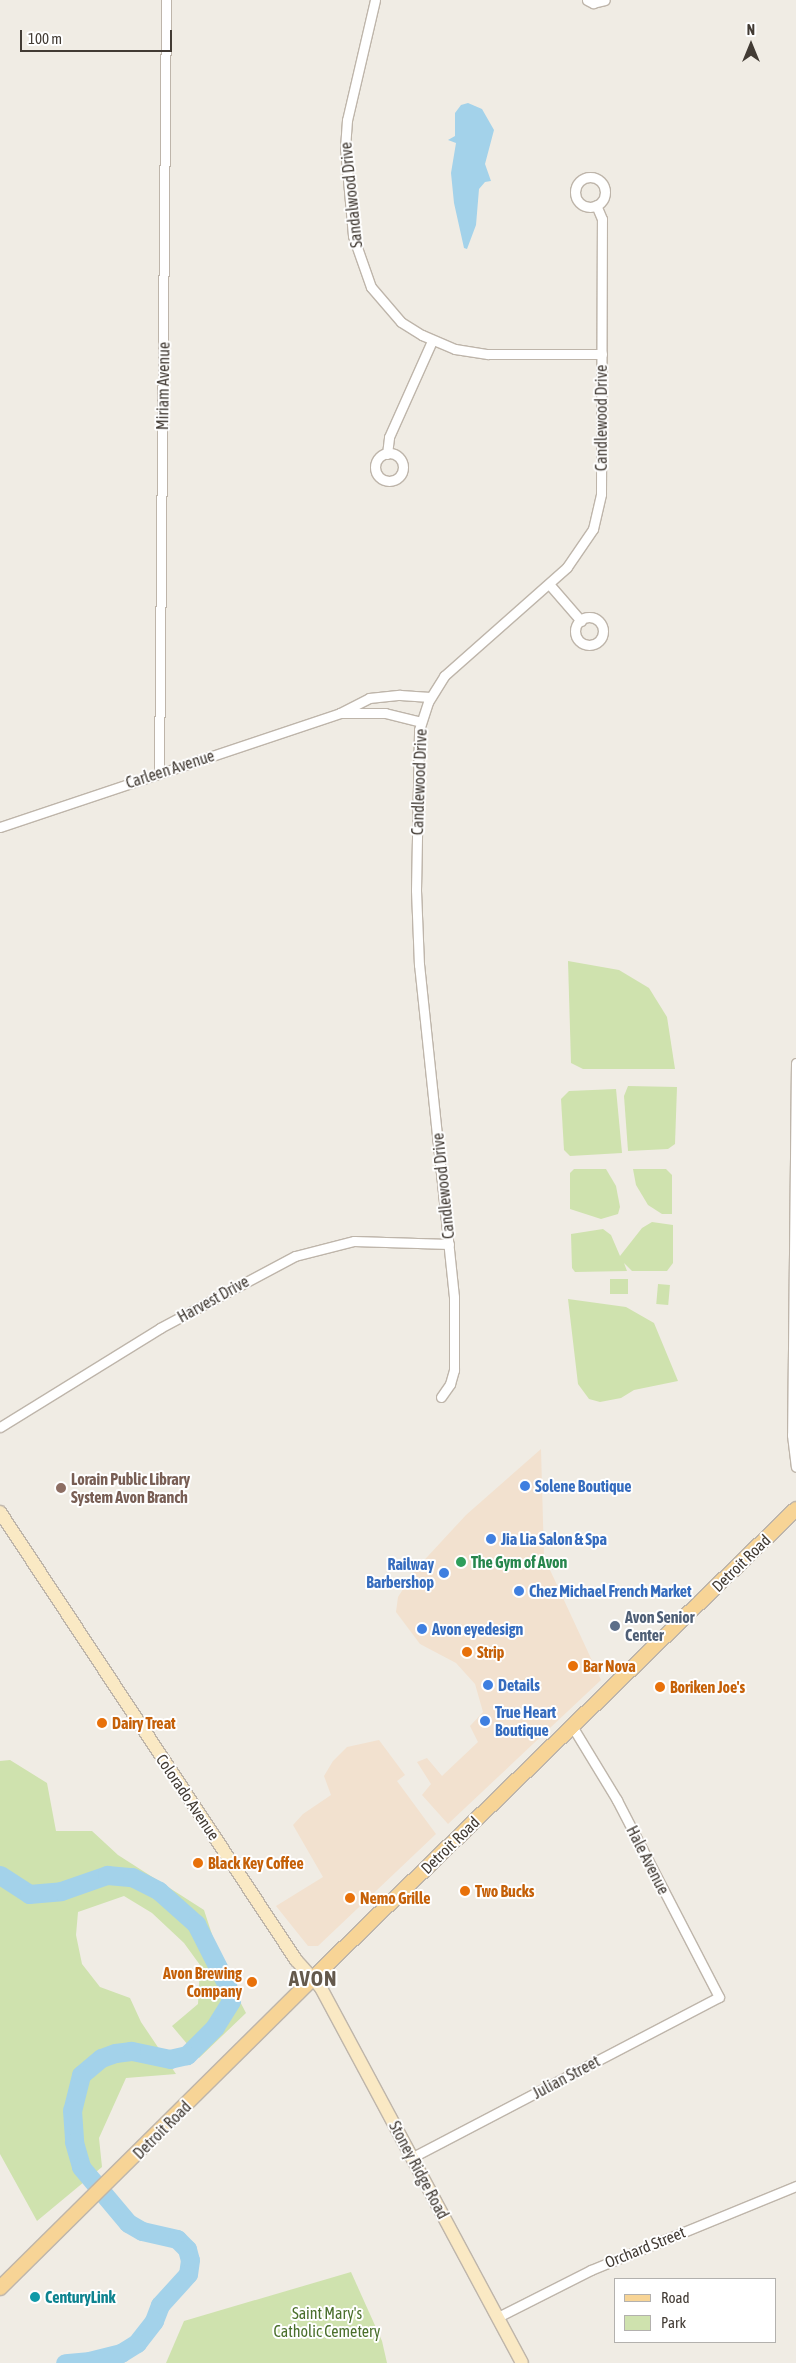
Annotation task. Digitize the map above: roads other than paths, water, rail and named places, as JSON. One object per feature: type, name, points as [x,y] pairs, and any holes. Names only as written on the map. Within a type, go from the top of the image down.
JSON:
[{"type":"main road","name":"Detroit Road","points":[[0,2288],[90,2202],[313,1978],[796,1509]]},
{"type":"main road","name":"Colorado Avenue","points":[[0,1512],[296,1960],[313,1978]]},
{"type":"main road","name":"Stoney Ridge Road","points":[[313,1978],[412,2157],[522,2363]]},
{"type":"street","name":"Miriam Avenue","points":[[159,772],[166,0]]},
{"type":"street","name":"Sandalwood Drive","points":[[375,0],[345,140],[353,236],[362,268],[377,295],[402,322],[432,341],[488,354],[602,354]]},
{"type":"street","points":[[587,0],[593,3],[604,0]]},
{"type":"street","name":"Candlewood Drive","points":[[441,1397],[450,1384],[455,1358],[454,1297],[419,965],[416,871],[420,722],[430,697],[450,668],[549,584],[580,553],[593,529],[598,512],[602,354],[602,219],[596,205]]},
{"type":"street","points":[[387,454],[389,437],[432,341]]},
{"type":"street","points":[[549,584],[581,620]]},
{"type":"street","name":"Carleen Avenue","points":[[0,827],[159,772],[340,713],[378,696],[430,697]]},
{"type":"street","name":"Carleen Avenue","points":[[340,713],[385,713],[420,722]]},
{"type":"street","points":[[796,1063],[792,1428],[796,1467]]},
{"type":"street","name":"Harvest Drive","points":[[0,1426],[168,1324],[295,1256],[354,1242],[449,1244]]},
{"type":"street","name":"Hale Avenue","points":[[572,1726],[617,1800],[719,1996]]},
{"type":"street","name":"Julian Street","points":[[412,2157],[719,1996]]},
{"type":"street","name":"Orchard Street","points":[[498,2317],[591,2270],[796,2186]]},
{"type":"water","points":[[468,103],[482,109],[494,130],[485,164],[491,181],[485,182],[479,189],[476,225],[467,249],[464,248],[454,203],[451,173],[456,143],[448,140],[455,136],[455,113],[461,105]]},
{"type":"waterway","points":[[0,1875],[29,1894],[61,1891],[107,1875],[132,1877],[159,1891],[196,1924],[227,1985],[231,2001],[215,2027],[187,2055],[170,2059],[131,2051],[115,2053],[101,2058],[81,2075],[72,2110],[74,2142],[81,2167],[128,2223],[142,2231],[177,2239],[187,2249],[190,2260],[188,2274],[160,2305],[154,2321],[137,2343],[121,2353],[90,2361],[65,2363]]},
{"type":"place","name":"Solene Boutique","points":[[525,1486]]},
{"type":"place","name":"Lorain Public Library System Avon Branch","points":[[61,1488]]},
{"type":"place","name":"Jia Lia Salon & Spa","points":[[491,1539]]},
{"type":"place","name":"The Gym of Avon","points":[[461,1562]]},
{"type":"place","name":"Railway Barbershop","points":[[444,1573]]},
{"type":"place","name":"Chez Michael French Market","points":[[519,1591]]},
{"type":"place","name":"Avon Senior Center","points":[[615,1626]]},
{"type":"place","name":"Avon eyedesign","points":[[422,1629]]},
{"type":"place","name":"Strip","points":[[467,1652]]},
{"type":"place","name":"Bar Nova","points":[[573,1666]]},
{"type":"place","name":"Details","points":[[488,1685]]},
{"type":"place","name":"Boriken Joe's","points":[[660,1687]]},
{"type":"place","name":"True Heart Boutique","points":[[485,1721]]},
{"type":"place","name":"Dairy Treat","points":[[102,1723]]},
{"type":"place","name":"Black Key Coffee","points":[[198,1863]]},
{"type":"place","name":"Two Bucks","points":[[465,1891]]},
{"type":"place","name":"Nemo Grille","points":[[350,1898]]},
{"type":"place","name":"Avon Brewing Company","points":[[252,1982]]},
{"type":"place","name":"CenturyLink","points":[[35,2297]]},
{"type":"district","name":"AVON","points":[[313,1978]]},
{"type":"park label","name":"Saint Mary's Catholic Cemetery","points":[[327,2322]]}]
